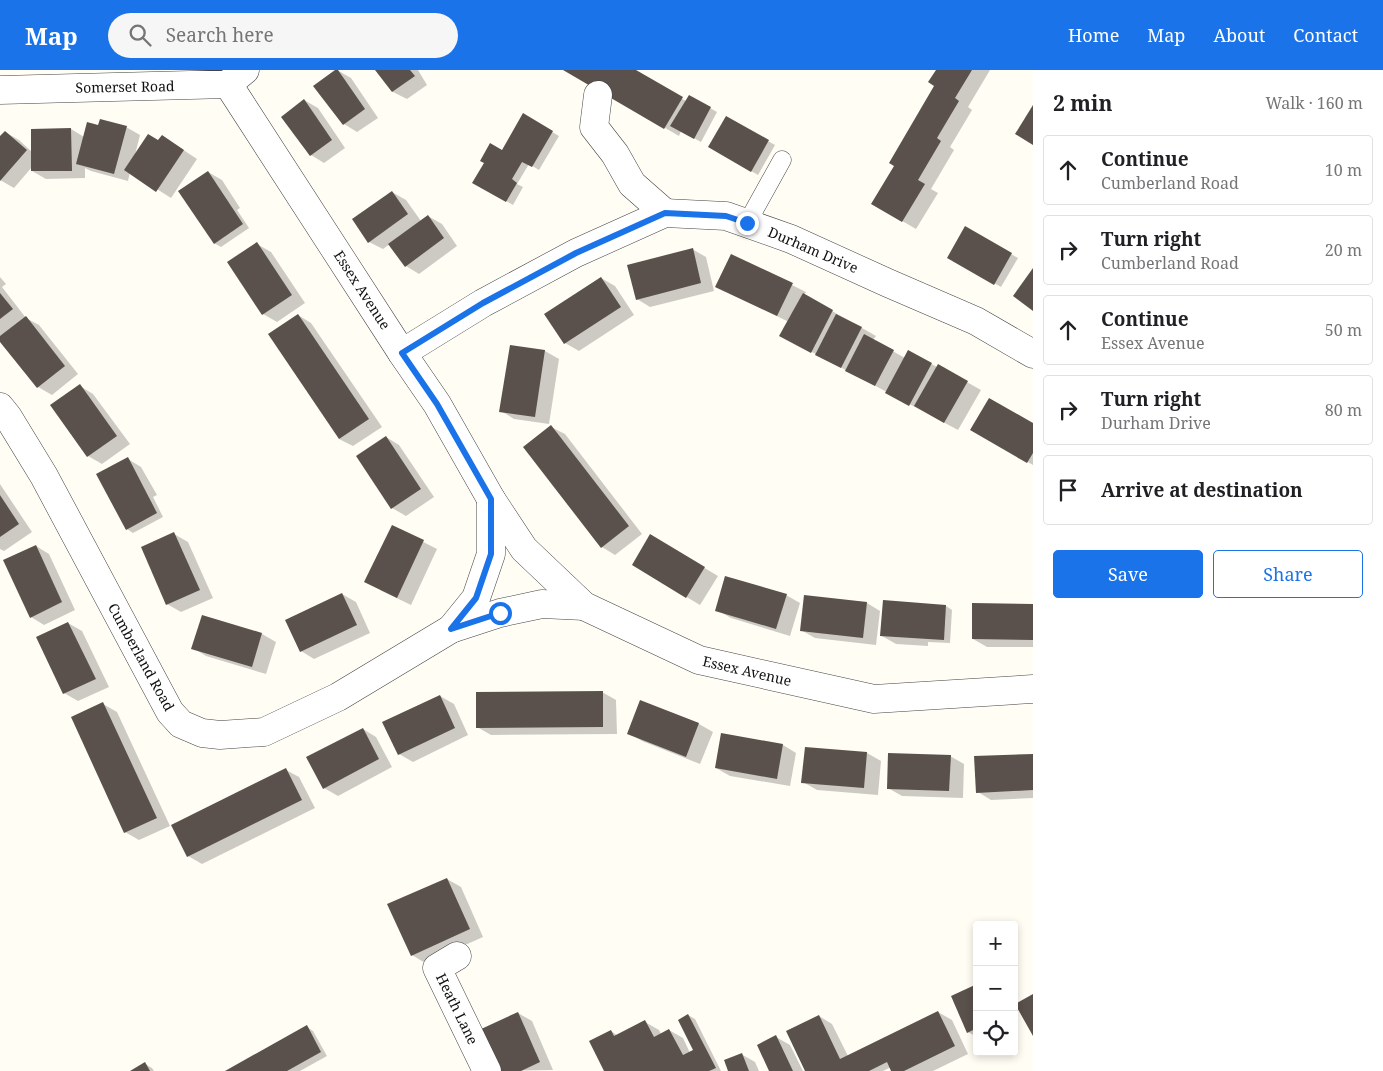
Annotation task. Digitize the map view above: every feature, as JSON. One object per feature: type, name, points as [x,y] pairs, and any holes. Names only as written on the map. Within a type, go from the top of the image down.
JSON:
[{"type":"street","name":"Somerset Road","points":[[0,90],[237,77]]},
{"type":"street","name":"Essex Avenue","points":[[237,77],[402,353],[437,404],[491,499],[524,549],[584,606],[699,660],[874,699],[1033,689]]},
{"type":"street","points":[[598,95],[594,127],[615,154],[632,184],[665,213]]},
{"type":"street","name":"Durham Drive","points":[[402,353],[483,303],[576,253],[665,213],[726,216],[791,239],[976,321],[1033,354]]},
{"type":"street","name":"Cumberland Road","points":[[0,407],[44,476],[170,712],[181,724],[202,733],[220,736],[264,732],[338,696],[451,629],[500,613],[542,604],[584,606]]},
{"type":"street","name":"Essex Avenue","points":[[491,499],[491,554]]},
{"type":"street","name":"Cumberland Road","points":[[451,629],[476,598],[491,554]]},
{"type":"street","name":"Heath Lane","points":[[457,956],[437,968],[487,1071]]},
{"type":"lane","points":[[747,223],[782,160]]},
{"type":"building","points":[[335,70],[338,70],[365,109],[343,125],[313,86]]},
{"type":"building","points":[[375,70],[410,70],[415,76],[392,92]]},
{"type":"building","points":[[563,70],[636,70],[683,97],[664,129]]},
{"type":"building","points":[[936,70],[972,70],[955,98],[959,101],[937,138],[941,141],[918,180],[925,184],[902,222],[871,204],[894,166],[889,163],[934,86],[928,82]]},
{"type":"building","points":[[689,95],[711,107],[694,139],[670,126]]},
{"type":"building","points":[[304,99],[332,140],[310,156],[281,117]]},
{"type":"building","points":[[1033,105],[1033,145],[1015,134]]},
{"type":"building","points":[[523,113],[553,131],[532,167],[522,162],[512,179],[517,183],[506,202],[472,183],[484,163],[480,161],[490,143],[502,150]]},
{"type":"building","points":[[726,116],[769,140],[751,172],[708,147]]},
{"type":"building","points":[[100,119],[127,126],[114,174],[76,164],[87,122],[98,125]]},
{"type":"building","points":[[71,128],[72,171],[31,171],[31,129]]},
{"type":"building","points":[[5,131],[27,150],[0,181],[0,136]]},
{"type":"building","points":[[148,134],[158,140],[162,135],[184,150],[156,192],[124,170]]},
{"type":"building","points":[[208,171],[243,224],[214,244],[178,191]]},
{"type":"building","points":[[392,191],[408,214],[368,243],[352,219]]},
{"type":"building","points":[[428,215],[444,238],[405,267],[388,244]]},
{"type":"building","points":[[965,226],[1012,253],[994,285],[947,258]]},
{"type":"building","points":[[257,242],[292,295],[262,315],[227,262]]},
{"type":"building","points":[[693,248],[701,283],[636,300],[627,265]]},
{"type":"building","points":[[731,254],[793,283],[777,316],[715,287]]},
{"type":"building","points":[[1033,268],[1033,311],[1013,296]]},
{"type":"building","points":[[601,277],[621,307],[564,344],[544,314]]},
{"type":"building","points":[[0,293],[13,309],[0,319]]},
{"type":"building","points":[[803,293],[833,310],[811,353],[779,336]]},
{"type":"building","points":[[298,314],[369,419],[339,439],[268,334]]},
{"type":"building","points":[[836,314],[862,327],[841,368],[815,355]]},
{"type":"building","points":[[26,316],[65,366],[37,388],[0,342],[0,336]]},
{"type":"building","points":[[864,334],[894,350],[875,386],[845,371]]},
{"type":"building","points":[[510,345],[545,350],[535,417],[499,412]]},
{"type":"building","points":[[908,350],[932,363],[909,406],[885,393]]},
{"type":"building","points":[[938,364],[968,381],[944,423],[914,406]]},
{"type":"building","points":[[80,384],[117,436],[87,457],[50,405]]},
{"type":"building","points":[[989,398],[1033,423],[1033,453],[1027,463],[970,430]]},
{"type":"building","points":[[551,425],[629,526],[601,548],[523,447]]},
{"type":"building","points":[[386,436],[421,489],[391,509],[356,456]]},
{"type":"building","points":[[128,457],[157,513],[126,530],[96,474]]},
{"type":"building","points":[[0,495],[19,524],[0,537]]},
{"type":"building","points":[[392,525],[424,540],[397,598],[364,582]]},
{"type":"building","points":[[174,532],[200,590],[166,605],[141,547]]},
{"type":"building","points":[[650,534],[705,567],[686,598],[632,565]]},
{"type":"building","points":[[36,545],[62,602],[30,618],[3,560]]},
{"type":"building","points":[[725,576],[787,594],[776,629],[715,611]]},
{"type":"building","points":[[342,593],[357,625],[300,652],[285,620]]},
{"type":"building","points":[[804,595],[867,602],[863,638],[800,631]]},
{"type":"building","points":[[883,600],[946,605],[944,640],[880,636]]},
{"type":"building","points":[[972,603],[1033,604],[1033,640],[972,639]]},
{"type":"building","points":[[202,615],[262,633],[252,667],[191,649]]},
{"type":"building","points":[[68,622],[96,679],[63,694],[36,637]]},
{"type":"building","points":[[603,691],[603,727],[476,728],[476,692]]},
{"type":"building","points":[[440,695],[455,728],[398,755],[382,722]]},
{"type":"building","points":[[640,700],[699,723],[686,757],[627,734]]},
{"type":"building","points":[[103,702],[157,818],[124,833],[71,717]]},
{"type":"building","points":[[363,728],[379,759],[323,789],[306,757]]},
{"type":"building","points":[[721,733],[783,744],[777,779],[715,768]]},
{"type":"building","points":[[805,747],[867,752],[864,788],[801,783]]},
{"type":"building","points":[[888,753],[951,755],[949,791],[887,789]]},
{"type":"building","points":[[1033,754],[1033,790],[976,793],[974,756]]},
{"type":"building","points":[[286,768],[302,800],[187,857],[171,825]]},
{"type":"building","points":[[447,878],[470,929],[411,956],[387,904]]},
{"type":"building","points":[[973,986],[973,1030],[967,1033],[951,996]]},
{"type":"building","points":[[1033,994],[1033,1036],[1018,1009],[1018,1002]]},
{"type":"building","points":[[938,1011],[955,1046],[904,1071],[891,1071],[887,1062],[869,1071],[805,1071],[786,1031],[819,1015],[840,1059]]},
{"type":"building","points":[[518,1012],[540,1062],[521,1071],[497,1071],[479,1030]]},
{"type":"building","points":[[688,1014],[716,1068],[709,1071],[604,1071],[589,1041],[611,1030],[614,1036],[645,1020],[654,1037],[669,1029],[683,1055],[693,1050],[678,1020]]},
{"type":"building","points":[[307,1025],[321,1052],[287,1071],[225,1071]]},
{"type":"building","points":[[776,1035],[793,1071],[769,1071],[757,1045]]},
{"type":"building","points":[[742,1053],[749,1071],[728,1071],[724,1060]]},
{"type":"building","points":[[145,1062],[150,1071],[130,1071]]},
{"type":"route","points":[[500,613],[451,629],[476,598],[491,554],[491,499],[437,404],[402,353],[483,303],[576,253],[665,213],[726,216],[747,223]]}]
